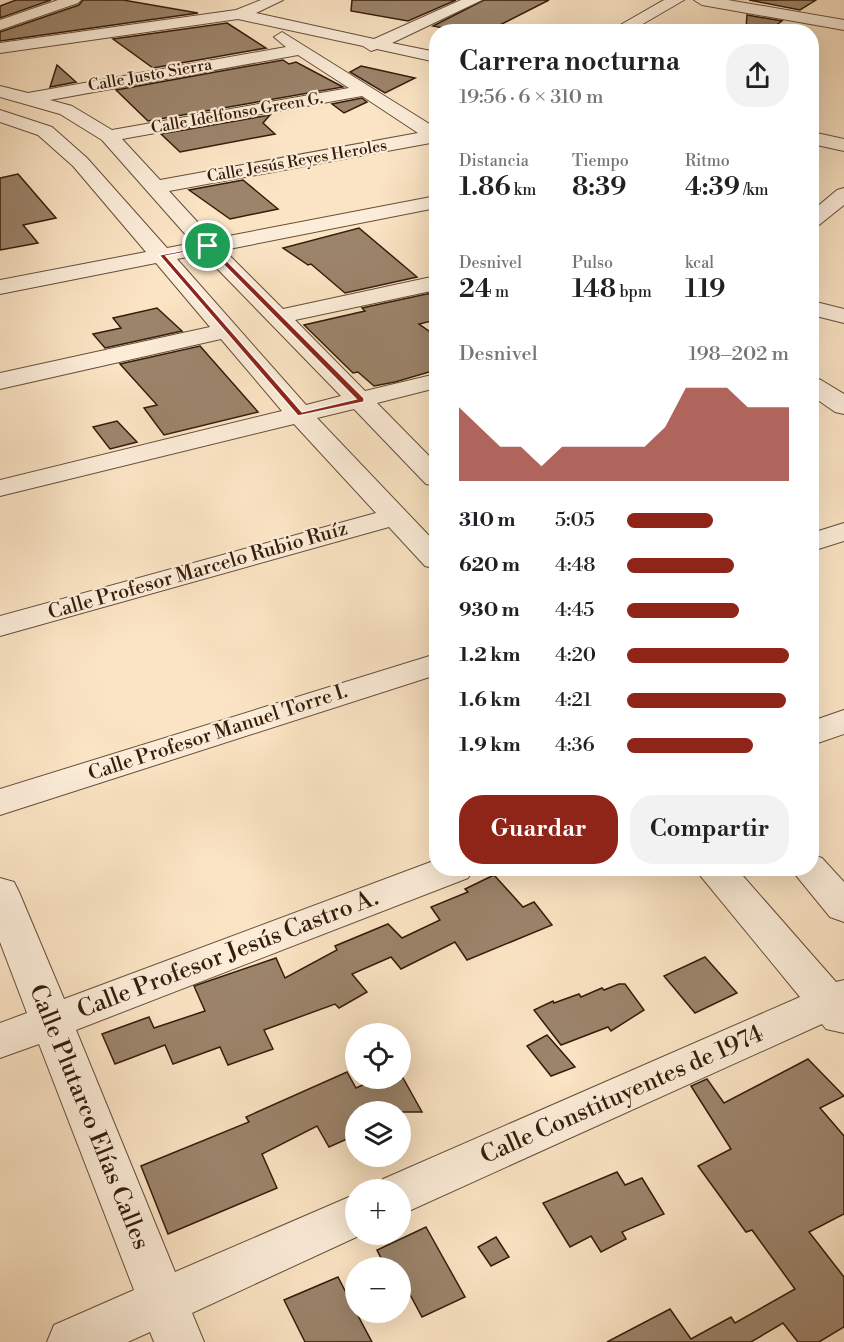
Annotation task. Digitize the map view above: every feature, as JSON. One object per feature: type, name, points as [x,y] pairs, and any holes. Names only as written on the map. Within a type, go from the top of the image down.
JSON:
[{"type":"street","points":[[0,25],[73,0]]},
{"type":"street","points":[[0,48],[243,15],[275,0]]},
{"type":"street","points":[[329,66],[474,0]]},
{"type":"street","points":[[631,24],[676,0]]},
{"type":"street","points":[[702,0],[840,21]]},
{"type":"street","points":[[198,5],[429,55]]},
{"type":"street","points":[[243,15],[429,129]]},
{"type":"street","points":[[819,32],[840,21]]},
{"type":"street","name":"Calle Justo Sierra","points":[[0,108],[28,98],[301,49]]},
{"type":"street","name":"Calle Idelfonso Green G.","points":[[109,136],[365,90]]},
{"type":"street","points":[[0,91],[79,116],[109,136],[208,246],[429,471]]},
{"type":"street","points":[[0,116],[39,128],[54,138],[80,162],[300,415],[429,552]]},
{"type":"street","name":"Calle Jesús Reyes Heroles","points":[[157,187],[429,134]]},
{"type":"street","points":[[819,140],[844,145]]},
{"type":"street","points":[[819,215],[844,194]]},
{"type":"street","points":[[0,287],[429,203]]},
{"type":"street","points":[[277,317],[429,284]]},
{"type":"street","points":[[819,310],[844,316]]},
{"type":"street","points":[[0,381],[228,330]]},
{"type":"street","points":[[0,488],[429,383]]},
{"type":"street","points":[[819,393],[844,406]]},
{"type":"street","name":"Calle Profesor Marcelo Rubio Ruíz","points":[[0,626],[396,516]]},
{"type":"street","points":[[819,540],[844,531]]},
{"type":"street","name":"Calle Profesor Manuel Torre I.","points":[[0,802],[429,666]]},
{"type":"street","points":[[819,731],[844,721]]},
{"type":"street","name":"Calle Profesor Jesús Castro A.","points":[[0,1041],[434,876]]},
{"type":"street","points":[[720,876],[839,1006]]},
{"type":"street","points":[[816,876],[844,907]]},
{"type":"street","name":"Calle Plutarco Elías Calles","points":[[0,892],[171,1322]]},
{"type":"street","name":"Calle Constituyentes de 1974","points":[[411,1189],[839,1006]]},
{"type":"street","points":[[72,1342],[171,1322],[345,1221]]},
{"type":"building","points":[[16,0],[51,0],[0,18],[0,6]]},
{"type":"building","points":[[83,0],[123,0],[198,13],[0,41],[0,32],[79,5]]},
{"type":"building","points":[[352,0],[456,0],[408,21],[351,11]]},
{"type":"building","points":[[484,0],[549,0],[502,24],[437,24]]},
{"type":"building","points":[[749,0],[816,0],[800,10]]},
{"type":"building","points":[[747,15],[782,21],[778,24],[746,24]]},
{"type":"building","points":[[227,23],[266,48],[153,68],[113,39]]},
{"type":"building","points":[[283,60],[289,64],[296,62],[343,87],[148,121],[116,90]]},
{"type":"building","points":[[57,65],[76,82],[50,87]]},
{"type":"building","points":[[361,66],[415,78],[385,93],[350,72]]},
{"type":"building","points":[[362,98],[367,102],[344,113],[332,104]]},
{"type":"building","points":[[270,115],[263,123],[275,134],[180,152],[161,134]]},
{"type":"building","points":[[18,174],[56,218],[23,225],[38,243],[0,250],[0,178]]},
{"type":"building","points":[[243,180],[278,209],[230,219],[189,190]]},
{"type":"building","points":[[359,228],[417,277],[345,293],[311,264],[308,265],[283,248]]},
{"type":"building","points":[[429,293],[429,322],[419,324],[429,331],[429,372],[374,386],[358,372],[353,373],[304,325],[365,311],[362,308]]},
{"type":"building","points":[[157,308],[182,331],[105,348],[93,334],[121,328],[113,318]]},
{"type":"building","points":[[200,346],[258,412],[164,435],[144,408],[157,405],[120,364]]},
{"type":"building","points":[[117,421],[137,442],[110,449],[93,427]]},
{"type":"building","points":[[495,876],[523,907],[534,902],[552,925],[467,960],[455,942],[401,969],[391,957],[352,974],[367,992],[339,1008],[335,1004],[264,1030],[273,1049],[228,1065],[220,1047],[173,1064],[165,1045],[115,1064],[102,1034],[149,1017],[154,1028],[205,1011],[194,986],[276,958],[285,978],[337,950],[335,946],[388,924],[402,938],[440,920],[431,907],[468,892],[465,889]]},
{"type":"building","points":[[705,957],[737,993],[695,1013],[664,976]]},
{"type":"building","points":[[625,984],[644,1010],[611,1031],[608,1027],[561,1045],[534,1010],[553,1001],[554,1003],[579,994],[581,997]]},
{"type":"building","points":[[547,1035],[575,1067],[551,1076],[527,1046]]},
{"type":"building","points":[[808,1059],[844,1096],[820,1108],[844,1136],[844,1214],[809,1232],[844,1277],[844,1327],[819,1342],[798,1342],[783,1323],[751,1342],[607,1342],[670,1309],[691,1339],[731,1317],[735,1323],[795,1289],[752,1230],[746,1232],[698,1166],[731,1149],[691,1086],[707,1079],[724,1103]]},
{"type":"building","points":[[345,1073],[345,1089],[409,1089],[422,1112],[411,1112],[411,1101],[345,1101],[345,1140],[329,1147],[317,1126],[262,1154],[277,1188],[168,1234],[141,1166],[249,1122],[246,1117]]},
{"type":"building","points":[[617,1172],[625,1185],[642,1178],[664,1214],[622,1232],[626,1239],[601,1252],[591,1236],[570,1247],[543,1203]]},
{"type":"building","points":[[426,1227],[465,1297],[422,1317],[411,1296],[411,1257],[380,1257],[377,1250],[388,1245],[411,1245],[411,1234]]},
{"type":"building","points":[[496,1237],[509,1257],[491,1266],[478,1247]]},
{"type":"building","points":[[338,1277],[345,1290],[345,1323],[362,1323],[372,1342],[305,1342],[284,1300]]},
{"type":"route","points":[[208,246],[361,400],[300,415],[162,255],[208,246]]}]
